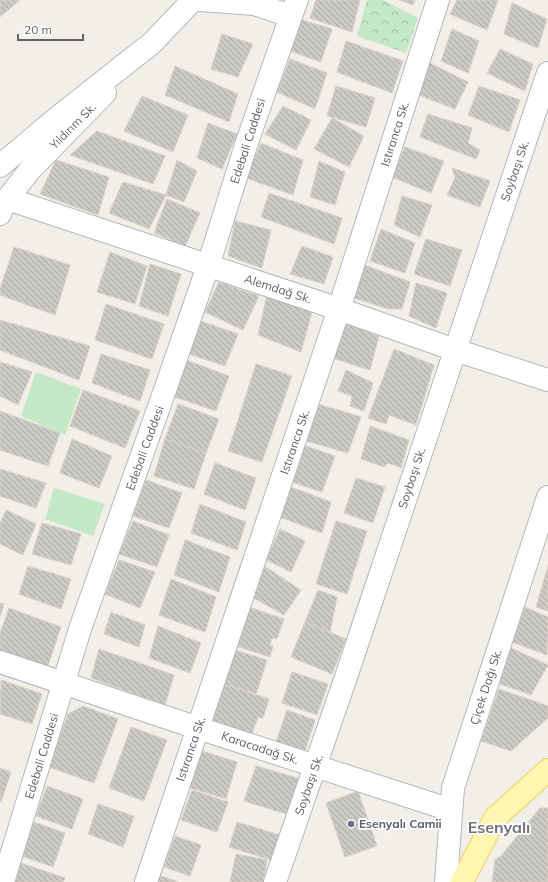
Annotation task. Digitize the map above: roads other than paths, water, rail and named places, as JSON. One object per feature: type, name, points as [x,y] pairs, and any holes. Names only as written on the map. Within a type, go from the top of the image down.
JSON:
[{"type":"main road","points":[[462,882],[495,818],[548,770]]},
{"type":"street","name":"Yıldırım Sk.","points":[[1,164],[66,122],[152,43],[193,0]]},
{"type":"street","name":"Edebali Caddesi","points":[[3,882],[13,855],[80,629],[208,266],[247,142],[294,8],[201,0]]},
{"type":"street","name":"Istıranca Sk.","points":[[146,882],[339,309],[438,0]]},
{"type":"street","name":"Soybaşı Sk.","points":[[275,882],[548,73]]},
{"type":"street","name":"Yıldırım Sk.","points":[[4,206],[42,157],[66,122]]},
{"type":"street","name":"Alemdağ Sk.","points":[[4,206],[208,266],[548,380]]},
{"type":"street","name":"Çiçek Dağı Sk.","points":[[446,882],[453,788],[548,497]]},
{"type":"street","name":"Karacadağ Sk.","points":[[0,662],[451,810]]},
{"type":"place","name":"Esenyalı Camii","points":[[351,824]]},
{"type":"district","name":"Esenyalı","points":[[499,827]]}]
